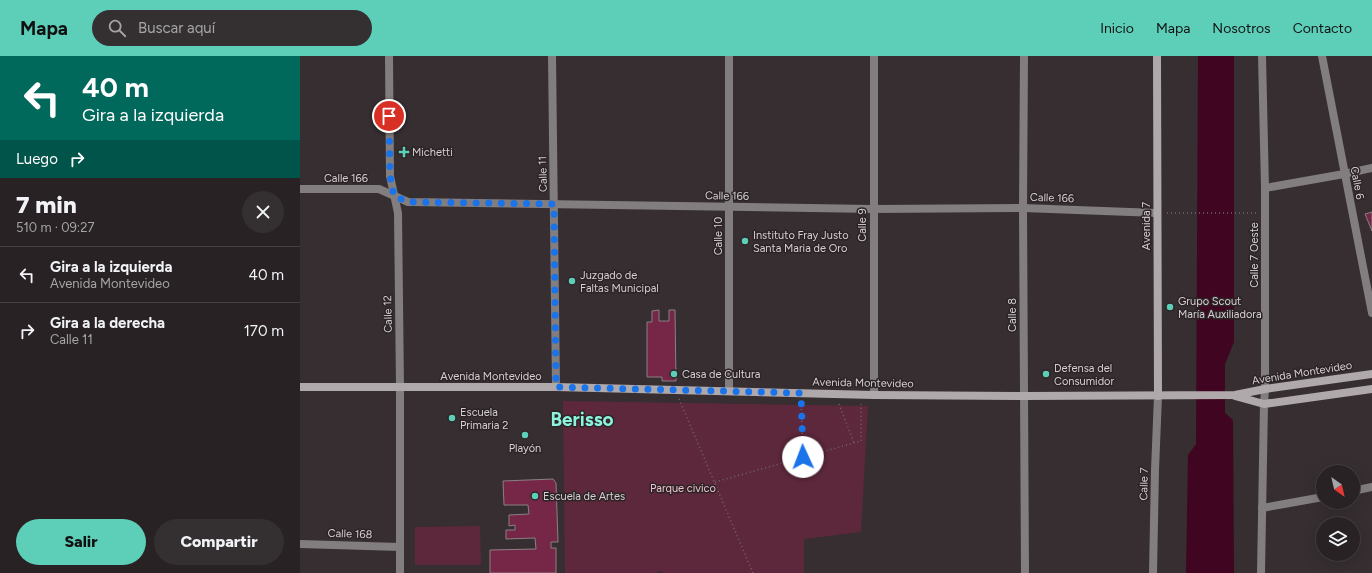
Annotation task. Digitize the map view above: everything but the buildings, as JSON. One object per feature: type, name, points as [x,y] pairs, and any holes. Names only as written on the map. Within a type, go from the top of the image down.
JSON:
[{"type":"main road","name":"Avenida 7","points":[[1157,56],[1158,396]]},
{"type":"main road","name":"Avenida Montevideo","points":[[300,387],[556,387],[874,395],[1158,396],[1234,395],[1265,389],[1372,374]]},
{"type":"main road","name":"Avenida Montevideo","points":[[1234,395],[1264,404],[1372,389]]},
{"type":"street","name":"Calle 12","points":[[389,56],[390,176],[398,213],[400,573]]},
{"type":"street","name":"Calle 11","points":[[552,56],[556,387]]},
{"type":"street","name":"Calle 10","points":[[729,56],[729,391]]},
{"type":"street","name":"Calle 9","points":[[874,56],[874,395]]},
{"type":"street","name":"Calle 8","points":[[1024,56],[1023,208],[1025,573]]},
{"type":"street","name":"Calle 7 Oeste","points":[[1261,573],[1265,389],[1265,188],[1262,56]]},
{"type":"street","name":"Calle 6","points":[[1322,56],[1372,313]]},
{"type":"street","points":[[1265,188],[1372,168]]},
{"type":"street","name":"Calle 166","points":[[300,189],[379,189],[408,202],[873,209],[1023,208],[1157,214]]},
{"type":"street","name":"Calle 7","points":[[1153,573],[1158,396]]},
{"type":"street","points":[[1360,490],[1372,487]]},
{"type":"street","points":[[1262,508],[1316,498]]},
{"type":"street","name":"Calle 168","points":[[300,544],[400,547]]},
{"type":"path","points":[[1157,214],[1265,214]]},
{"type":"path","points":[[675,390],[754,573]]},
{"type":"path","points":[[801,393],[803,457]]},
{"type":"path","points":[[835,394],[854,443]]},
{"type":"path","points":[[715,482],[861,441],[862,394]]},
{"type":"green space","name":"Parque civico","points":[[563,401],[868,406],[861,532],[804,539],[804,573],[663,573],[662,571],[652,573],[565,573]]},
{"type":"green space","points":[[480,526],[481,565],[415,565],[415,527]]},
{"type":"shaded area","points":[[1198,56],[1234,56],[1234,342],[1225,364],[1225,413],[1233,420],[1234,573],[1186,573],[1188,455],[1196,444]]},
{"type":"place","name":"Michetti","points":[[404,152]]},
{"type":"place","name":"Instituto Fray Justo Santa Maria de Oro","points":[[745,241]]},
{"type":"place","name":"Juzgado de Faltas Municipal","points":[[572,281]]},
{"type":"place","name":"Grupo Scout María Auxiliadora","points":[[1170,307]]},
{"type":"place","name":"Casa de Cultura","points":[[674,374]]},
{"type":"place","name":"Defensa del Consumidor","points":[[1046,374]]},
{"type":"place","name":"Escuela Primaria 2","points":[[452,418]]},
{"type":"place","name":"Playón","points":[[525,435]]},
{"type":"place","name":"Escuela de Artes","points":[[535,496]]},
{"type":"district","name":"Berisso","points":[[582,419]]},
{"type":"route","points":[[389,116],[390,176],[394,196],[408,202],[554,204],[556,387],[801,393],[803,457]]}]
